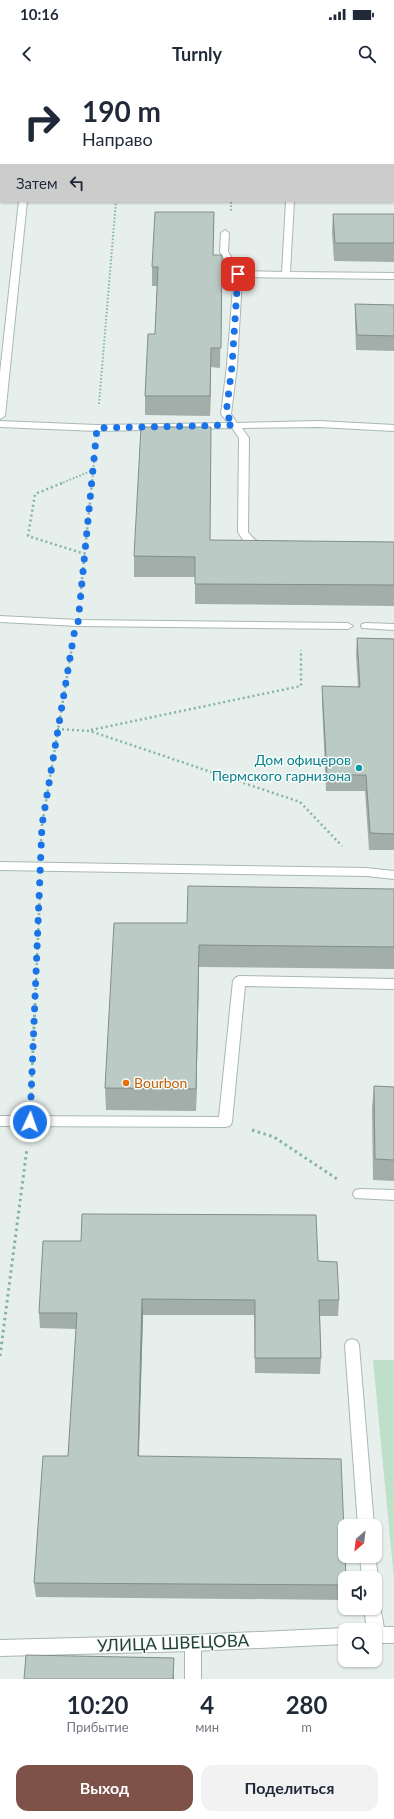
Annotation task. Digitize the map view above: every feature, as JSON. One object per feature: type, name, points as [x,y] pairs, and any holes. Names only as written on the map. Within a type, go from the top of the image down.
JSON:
[{"type":"main road","points":[[0,416],[23,202]]},
{"type":"main road","points":[[286,275],[290,202]]},
{"type":"main road","points":[[224,232],[224,252],[238,274],[232,366],[226,414],[244,438],[243,532],[249,542],[260,548],[272,550]]},
{"type":"main road","points":[[238,274],[394,276]]},
{"type":"main road","points":[[0,424],[97,428],[319,424],[394,428]]},
{"type":"main road","points":[[0,619],[78,623],[348,626]]},
{"type":"main road","points":[[366,626],[394,627]]},
{"type":"main road","points":[[0,866],[41,868],[366,872],[394,875]]},
{"type":"main road","points":[[0,1121],[225,1122],[239,982],[394,984]]},
{"type":"main road","points":[[360,1194],[394,1195]]},
{"type":"main road","points":[[352,1345],[365,1519]]},
{"type":"main road","points":[[382,1635],[394,1635]]},
{"type":"main road","name":"УЛИЦА ШВЕЦОВА","points":[[0,1648],[193,1643],[338,1636]]},
{"type":"main road","points":[[193,1643],[193,1679]]},
{"type":"path","points":[[0,1356],[30,1122],[42,825],[57,729],[74,634],[78,623],[97,428],[116,202]]},
{"type":"path","points":[[85,554],[28,536],[35,494],[93,470]]},
{"type":"path","points":[[57,729],[90,730],[301,686],[301,647]]},
{"type":"path","points":[[90,730],[300,802],[366,872]]},
{"type":"path","points":[[225,1122],[274,1137],[360,1194]]},
{"type":"green space","points":[[373,1360],[394,1360],[394,1579]]},
{"type":"building","points":[[155,212],[214,212],[213,255],[222,255],[221,348],[211,348],[210,396],[145,396],[148,334],[155,334],[158,267],[152,267]]},
{"type":"building","points":[[333,214],[394,214],[394,243],[335,243]]},
{"type":"building","points":[[355,304],[394,305],[394,336],[357,335]]},
{"type":"building","points":[[141,427],[211,427],[210,540],[394,542],[394,585],[195,584],[195,557],[134,556]]},
{"type":"building","name":"Дом офицеров Пермского гарнизона","points":[[357,638],[394,639],[394,834],[370,833],[366,775],[327,775],[322,686],[360,687]]},
{"type":"building","points":[[188,886],[394,889],[394,947],[199,945],[196,1089],[105,1088],[114,923],[187,923]]},
{"type":"building","points":[[374,1086],[394,1087],[394,1160],[375,1159]]},
{"type":"building","points":[[82,1214],[316,1215],[318,1261],[337,1262],[339,1300],[319,1300],[321,1358],[255,1358],[255,1300],[142,1299],[138,1456],[341,1459],[344,1519],[338,1519],[338,1563],[345,1563],[346,1571],[338,1571],[338,1585],[34,1583],[43,1456],[68,1456],[77,1313],[39,1313],[43,1241],[81,1241]]},
{"type":"building","points":[[26,1655],[174,1658],[173,1679],[24,1679]]},
{"type":"place","name":"Дом офицеров Пермского гарнизона","points":[[359,768]]},
{"type":"place","name":"Bourbon","points":[[126,1083]]},
{"type":"route","points":[[30,1122],[42,825],[57,729],[74,634],[78,623],[97,428],[234,425],[226,414],[232,366],[238,274]]}]
